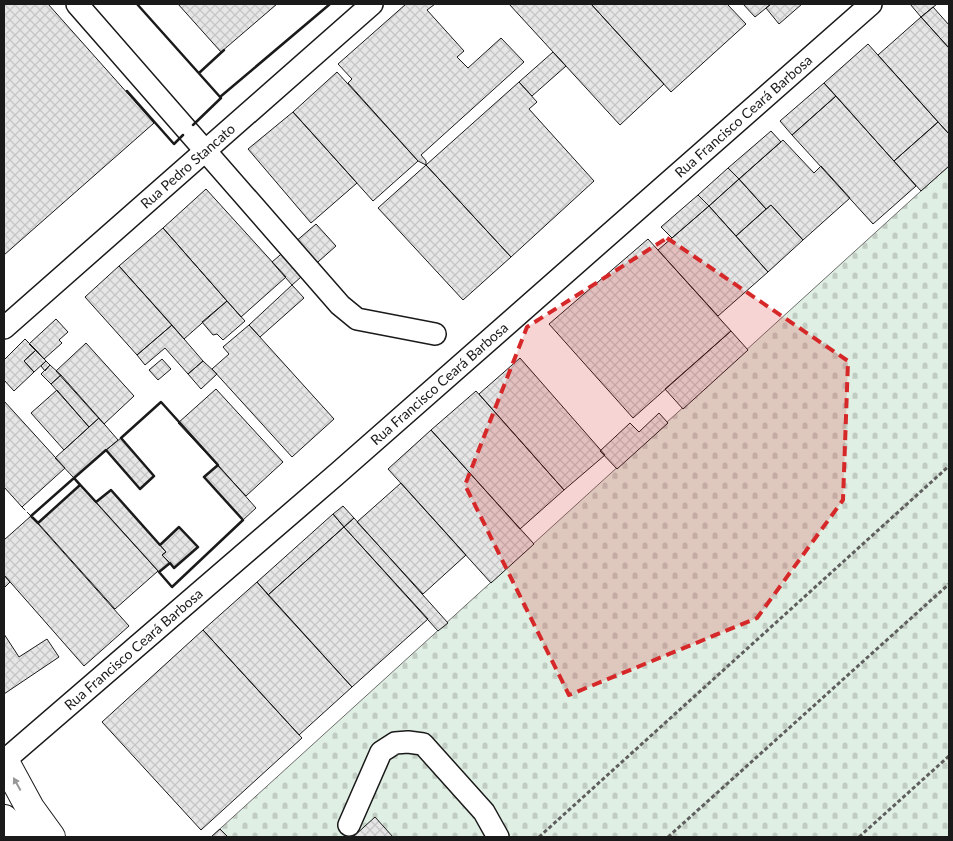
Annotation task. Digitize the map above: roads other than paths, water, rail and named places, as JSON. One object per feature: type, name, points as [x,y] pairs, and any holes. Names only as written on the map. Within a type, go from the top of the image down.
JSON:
[{"type":"main road","points":[[4,761],[30,808],[51,837]]},
{"type":"street","points":[[77,4],[340,305],[357,319],[435,334]]},
{"type":"street","name":"Rua Pedro Stancato","points":[[4,328],[372,4]]},
{"type":"street","name":"Rua Francisco Ceará Barbosa","points":[[4,761],[338,474],[871,4]]},
{"type":"street","points":[[348,825],[381,752],[395,743],[408,742],[423,744],[484,812],[498,837]]}]
